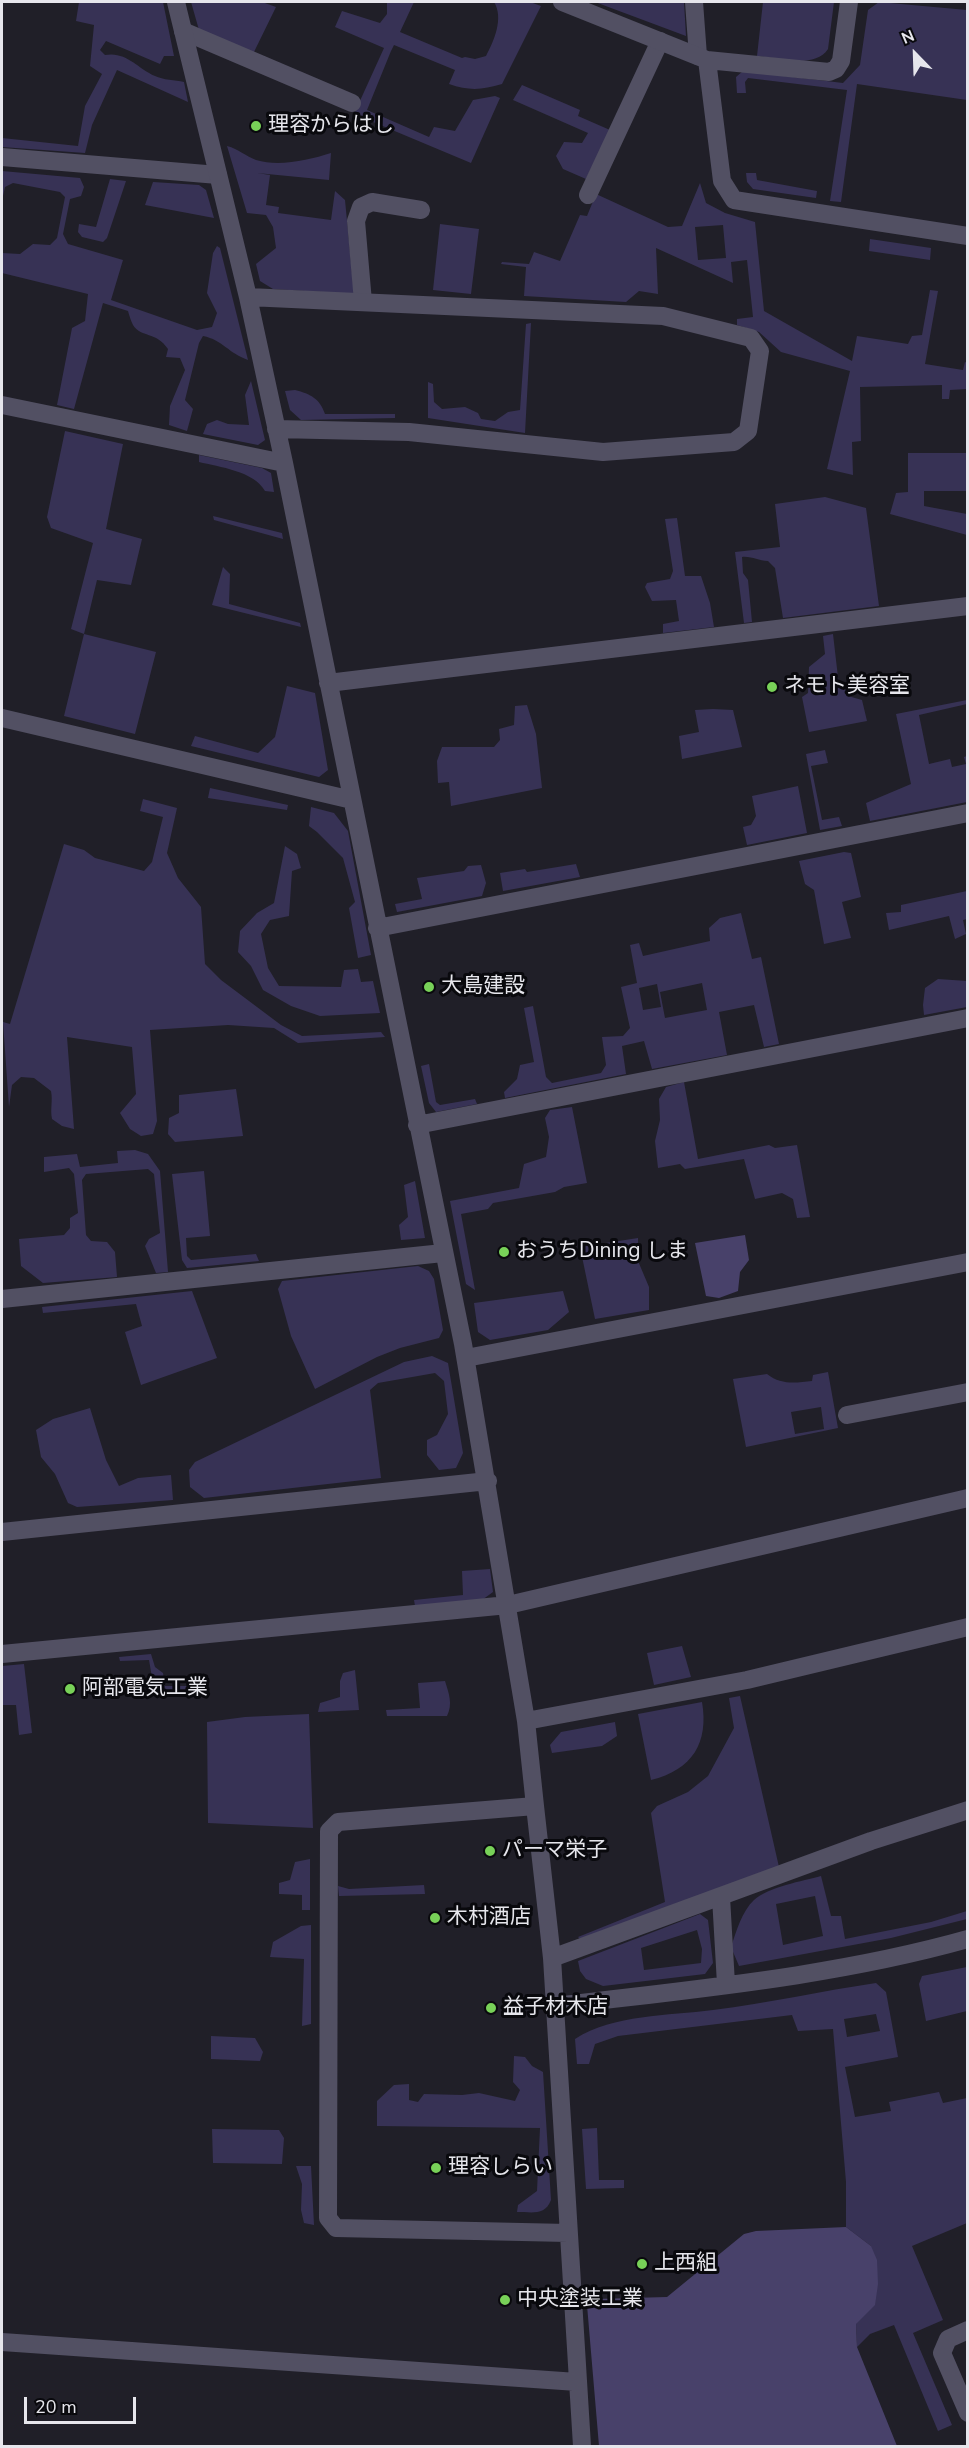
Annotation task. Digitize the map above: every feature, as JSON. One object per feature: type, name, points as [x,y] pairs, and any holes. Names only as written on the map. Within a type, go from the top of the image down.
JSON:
[{"type":"street","points":[[176,2],[248,297],[284,463],[466,1358],[488,1481],[526,1721],[552,1958],[582,2446]]},
{"type":"street","points":[[562,2],[702,58],[829,72],[836,69],[841,61],[849,2]]},
{"type":"street","points":[[694,2],[722,181],[734,200],[968,236]]},
{"type":"street","points":[[183,31],[352,103]]},
{"type":"street","points":[[588,195],[660,41]]},
{"type":"street","points":[[2,157],[218,175]]},
{"type":"street","points":[[363,302],[357,221],[361,207],[372,202],[421,210]]},
{"type":"street","points":[[248,297],[663,316],[751,338],[760,351],[748,431],[734,442],[603,452],[409,432],[276,429]]},
{"type":"street","points":[[2,405],[284,463]]},
{"type":"street","points":[[328,683],[968,606]]},
{"type":"street","points":[[2,718],[352,800]]},
{"type":"street","points":[[378,928],[968,813]]},
{"type":"street","points":[[417,1125],[968,1018]]},
{"type":"street","points":[[2,1299],[443,1253]]},
{"type":"street","points":[[466,1358],[968,1262]]},
{"type":"street","points":[[848,1415],[968,1392]]},
{"type":"street","points":[[2,1532],[488,1481]]},
{"type":"street","points":[[2,1650],[508,1605],[968,1498]]},
{"type":"street","points":[[526,1721],[747,1680],[968,1627]]},
{"type":"street","points":[[535,1806],[338,1822],[329,1831],[328,2218],[336,2228],[568,2232]]},
{"type":"street","points":[[552,1958],[871,1841],[968,1810]]},
{"type":"street","points":[[721,1896],[726,1984]]},
{"type":"street","points":[[555,2006],[798,1975],[920,1953],[968,1939]]},
{"type":"street","points":[[968,2330],[948,2339],[942,2353],[968,2413]]},
{"type":"street","points":[[2,2342],[577,2382]]},
{"type":"shaded area","points":[[79,2],[163,2],[174,56],[164,56],[160,64],[106,41],[100,50],[105,55],[119,55],[158,77],[184,82],[188,102],[117,70],[92,125],[85,153],[2,147],[2,138],[78,146],[85,106],[102,74],[90,66],[94,25],[76,21]]},
{"type":"shaded area","points":[[191,2],[262,2],[276,7],[253,54],[199,30]]},
{"type":"shaded area","points":[[387,2],[414,2],[400,32],[462,58],[475,59],[486,56],[495,37],[498,15],[494,2],[530,2],[541,6],[502,84],[476,89],[449,84],[455,70],[394,45],[391,51],[367,110],[429,137],[434,127],[455,131],[473,100],[495,96],[500,98],[471,163],[354,114],[384,48],[335,27],[342,11],[380,23],[387,14]]},
{"type":"shaded area","points":[[595,2],[684,2],[686,36]]},
{"type":"shaded area","points":[[763,2],[834,2],[828,49],[815,59],[806,61],[757,56]]},
{"type":"shaded area","points":[[879,2],[967,10],[967,100],[857,84],[841,202],[830,201],[847,90],[748,78],[745,82],[746,93],[737,93],[736,77],[743,71],[843,83],[860,65],[868,10]]},
{"type":"shaded area","points":[[522,85],[580,110],[578,116],[610,130],[586,179],[563,169],[556,156],[564,142],[582,143],[588,133],[513,100]]},
{"type":"shaded area","points":[[227,146],[256,160],[274,163],[304,160],[331,153],[329,180],[257,173],[270,175],[266,205],[279,207],[278,213],[331,220],[335,191],[345,200],[354,294],[273,289],[260,281],[256,264],[276,248],[273,227],[266,215],[247,213]]},
{"type":"shaded area","points":[[2,171],[80,178],[84,187],[81,196],[70,199],[63,234],[68,244],[123,260],[111,300],[197,330],[212,327],[217,313],[207,293],[213,253],[217,246],[220,248],[248,360],[235,354],[216,340],[203,336],[199,343],[185,400],[193,409],[187,431],[169,425],[170,406],[185,370],[180,358],[166,357],[168,349],[159,339],[136,329],[128,311],[103,303],[74,409],[57,405],[72,328],[85,321],[88,294],[2,273],[2,253],[20,254],[33,244],[50,245],[57,238],[65,197],[60,192],[13,183],[5,187],[3,196]]},
{"type":"shaded area","points":[[746,173],[756,173],[757,180],[817,191],[816,198],[753,189],[747,182]]},
{"type":"shaded area","points":[[110,179],[126,181],[107,238],[103,242],[82,237],[78,232],[79,224],[96,227]]},
{"type":"shaded area","points":[[153,182],[199,185],[206,190],[214,218],[145,205]]},
{"type":"shaded area","points":[[700,183],[706,203],[725,213],[755,222],[764,311],[852,361],[857,336],[908,344],[912,336],[922,335],[930,290],[938,291],[925,364],[963,370],[965,362],[967,363],[967,389],[950,390],[949,399],[942,399],[942,385],[860,387],[861,441],[852,442],[853,475],[827,469],[850,371],[781,352],[759,332],[737,325],[737,319],[753,317],[747,260],[731,262],[733,283],[656,248],[658,294],[639,291],[626,302],[524,296],[526,267],[501,264],[502,262],[529,264],[534,252],[560,261],[580,215],[587,216],[596,194],[668,227],[682,226]],"holes":[[[723,225],[726,258],[698,260],[695,227]]]},
{"type":"shaded area","points":[[440,224],[479,229],[471,294],[433,290]]},
{"type":"shaded area","points":[[870,239],[931,248],[930,260],[869,251]]},
{"type":"shaded area","points":[[531,323],[525,433],[428,418],[428,382],[433,384],[434,402],[442,409],[465,407],[478,413],[481,419],[495,421],[508,412],[520,410],[526,324]]},
{"type":"shaded area","points":[[251,381],[265,440],[258,445],[203,434],[207,424],[217,420],[228,424],[249,425],[245,395]]},
{"type":"shaded area","points":[[295,390],[314,398],[325,414],[395,414],[395,418],[301,420],[290,410],[285,391]]},
{"type":"shaded area","points":[[65,431],[123,444],[106,529],[142,539],[131,585],[97,580],[84,634],[71,629],[93,543],[51,528],[47,517]]},
{"type":"shaded area","points":[[908,453],[967,453],[967,491],[924,491],[924,506],[967,514],[967,535],[890,514],[896,493],[908,492]]},
{"type":"shaded area","points":[[199,455],[262,468],[271,473],[274,492],[265,491],[260,484],[245,474],[199,462]]},
{"type":"shaded area","points":[[825,497],[866,508],[879,606],[783,618],[775,568],[768,561],[742,557],[743,573],[748,580],[752,622],[744,623],[735,552],[780,547],[775,504]]},
{"type":"shaded area","points":[[213,516],[282,533],[283,539],[214,520]]},
{"type":"shaded area","points":[[677,518],[685,576],[701,576],[710,603],[714,627],[663,633],[663,624],[679,621],[676,600],[652,601],[645,587],[647,583],[670,579],[673,571],[665,519]]},
{"type":"shaded area","points":[[223,567],[230,574],[229,604],[300,623],[301,627],[212,605]]},
{"type":"shaded area","points":[[84,634],[156,652],[135,734],[64,716]]},
{"type":"shaded area","points":[[833,634],[839,686],[847,688],[848,696],[862,700],[867,721],[809,732],[802,697],[808,693],[809,667],[825,654],[823,636]]},
{"type":"shaded area","points":[[287,686],[315,693],[328,770],[319,777],[191,746],[195,736],[258,753],[275,737]]},
{"type":"shaded area","points":[[967,700],[967,704],[919,715],[929,764],[950,759],[952,767],[966,764],[964,757],[967,756],[967,802],[870,821],[866,803],[911,784],[896,714]]},
{"type":"shaded area","points":[[527,705],[536,734],[542,788],[451,806],[449,782],[438,783],[437,761],[442,747],[494,747],[500,740],[499,729],[514,725],[515,706]]},
{"type":"shaded area","points":[[695,710],[733,710],[742,747],[682,759],[679,736],[699,732]]},
{"type":"shaded area","points":[[825,750],[828,763],[811,766],[822,820],[839,817],[842,826],[820,830],[806,754]]},
{"type":"shaded area","points":[[798,786],[807,833],[747,845],[743,827],[751,825],[756,816],[752,796]]},
{"type":"shaded area","points":[[210,788],[288,805],[287,810],[208,798]]},
{"type":"shaded area","points":[[143,799],[177,808],[167,853],[178,878],[201,907],[205,964],[221,980],[281,1025],[302,1036],[381,1032],[385,1037],[298,1043],[274,1028],[228,1025],[150,1030],[157,1121],[153,1134],[141,1136],[130,1129],[120,1113],[136,1094],[132,1047],[67,1037],[74,1129],[62,1126],[52,1119],[51,1091],[34,1078],[21,1077],[12,1085],[9,1107],[3,1022],[10,1024],[64,844],[84,850],[95,858],[144,871],[152,862],[163,817],[140,811]]},
{"type":"shaded area","points":[[311,807],[334,813],[348,831],[371,955],[358,958],[349,908],[355,902],[343,858],[309,826]]},
{"type":"shaded area","points":[[285,846],[297,854],[301,868],[292,871],[289,916],[270,920],[261,934],[268,968],[279,986],[341,987],[344,970],[358,969],[361,982],[373,981],[380,1013],[320,1016],[291,1006],[263,990],[251,966],[238,952],[240,931],[257,913],[274,903]]},
{"type":"shaded area","points":[[844,852],[851,853],[861,897],[842,902],[851,938],[824,944],[814,890],[805,884],[799,861]]},
{"type":"shaded area","points":[[576,864],[580,877],[503,891],[500,873],[525,869],[527,872]]},
{"type":"shaded area","points":[[481,865],[486,883],[482,896],[397,912],[395,904],[422,899],[417,878],[464,871],[468,866]]},
{"type":"shaded area","points":[[967,891],[967,919],[963,920],[966,934],[955,939],[949,916],[889,930],[886,913],[901,912],[901,905]]},
{"type":"shaded area","points":[[741,913],[752,959],[761,957],[779,1044],[764,1047],[754,1005],[719,1012],[727,1055],[652,1069],[644,1041],[622,1046],[626,1074],[505,1098],[504,1092],[517,1079],[520,1065],[534,1062],[524,1008],[533,1006],[546,1077],[552,1083],[601,1073],[606,1065],[602,1037],[623,1036],[630,1028],[621,987],[637,983],[630,945],[639,943],[643,956],[710,941],[709,928],[720,918]],"holes":[[[702,983],[707,1010],[665,1018],[660,992]],[[657,984],[661,1007],[643,1010],[639,988]]]},
{"type":"shaded area","points":[[938,979],[967,981],[967,1007],[924,1015],[925,988]]},
{"type":"shaded area","points":[[429,1064],[436,1102],[440,1105],[475,1099],[477,1104],[436,1112],[429,1103],[421,1066]]},
{"type":"shaded area","points":[[684,1082],[698,1159],[769,1145],[775,1148],[797,1145],[810,1217],[797,1218],[793,1199],[782,1193],[755,1199],[744,1159],[685,1169],[680,1164],[658,1168],[655,1141],[660,1120],[659,1099],[666,1087]]},
{"type":"shaded area","points":[[236,1089],[243,1136],[175,1142],[168,1134],[169,1118],[179,1113],[179,1095]]},
{"type":"shaded area","points":[[572,1107],[587,1183],[564,1187],[555,1192],[493,1203],[488,1209],[461,1214],[475,1290],[466,1284],[450,1201],[519,1188],[524,1164],[546,1157],[549,1137],[545,1118],[550,1110]]},
{"type":"shaded area","points":[[135,1150],[148,1154],[160,1171],[168,1272],[156,1273],[145,1246],[149,1239],[160,1233],[154,1174],[148,1169],[86,1174],[82,1180],[86,1235],[91,1241],[107,1242],[115,1252],[117,1277],[43,1283],[21,1266],[19,1239],[64,1235],[70,1228],[70,1218],[78,1213],[74,1174],[69,1168],[44,1172],[44,1157],[77,1154],[80,1167],[118,1163],[117,1151]]},
{"type":"shaded area","points":[[204,1171],[210,1236],[186,1238],[187,1256],[191,1260],[256,1254],[259,1261],[187,1268],[182,1260],[172,1174]]},
{"type":"shaded area","points":[[415,1181],[425,1238],[401,1240],[399,1225],[408,1217],[404,1185]]},
{"type":"shaded area","points":[[745,1235],[749,1260],[740,1272],[738,1291],[719,1298],[706,1296],[695,1243]]},
{"type":"shaded area","points":[[638,1238],[638,1261],[649,1287],[649,1310],[595,1319],[580,1247]]},
{"type":"shaded area","points":[[418,1266],[429,1271],[434,1279],[443,1330],[439,1338],[400,1348],[377,1357],[315,1389],[291,1336],[278,1289],[282,1281]]},
{"type":"shaded area","points":[[192,1291],[217,1358],[141,1385],[125,1332],[142,1326],[136,1304],[43,1313],[42,1307]]},
{"type":"shaded area","points":[[563,1291],[569,1312],[548,1330],[490,1340],[478,1332],[474,1303]]},
{"type":"shaded area","points":[[432,1356],[448,1363],[463,1453],[456,1468],[439,1470],[427,1455],[427,1440],[437,1435],[448,1414],[444,1381],[435,1373],[378,1383],[370,1390],[381,1478],[204,1498],[190,1487],[189,1470],[195,1462],[404,1362]]},
{"type":"shaded area","points":[[828,1372],[838,1428],[746,1447],[733,1379],[767,1374],[783,1382],[800,1382],[812,1381],[813,1375]],"holes":[[[821,1407],[824,1429],[795,1434],[791,1412]]]},
{"type":"shaded area","points":[[90,1408],[106,1460],[119,1486],[138,1478],[171,1475],[173,1500],[77,1507],[68,1503],[55,1474],[41,1457],[36,1430],[53,1419]]},
{"type":"shaded area","points":[[490,1569],[493,1592],[482,1600],[415,1606],[414,1600],[463,1595],[462,1571]]},
{"type":"shaded area","points":[[682,1646],[691,1677],[654,1685],[647,1653]]},
{"type":"shaded area","points":[[151,1654],[155,1667],[163,1673],[165,1686],[187,1686],[187,1692],[155,1695],[149,1660],[120,1661],[119,1657]]},
{"type":"shaded area","points":[[24,1664],[32,1733],[19,1735],[16,1705],[2,1705],[2,1666]]},
{"type":"shaded area","points":[[355,1670],[359,1710],[318,1712],[320,1703],[340,1697],[340,1681],[343,1673]]},
{"type":"shaded area","points":[[445,1681],[450,1703],[447,1716],[387,1716],[386,1710],[420,1708],[418,1683]]},
{"type":"shaded area","points":[[740,1696],[779,1867],[582,1941],[578,1937],[665,1902],[651,1813],[657,1806],[688,1792],[708,1776],[734,1728],[729,1698]]},
{"type":"shaded area","points":[[702,1702],[703,1730],[694,1753],[677,1769],[651,1780],[638,1714]]},
{"type":"shaded area","points":[[309,1714],[313,1828],[208,1823],[207,1722],[245,1717]]},
{"type":"shaded area","points":[[615,1722],[617,1736],[602,1746],[552,1753],[550,1745],[561,1732]]},
{"type":"shaded area","points":[[310,1859],[310,1910],[302,1910],[302,1895],[279,1894],[279,1883],[290,1880],[295,1862]]},
{"type":"shaded area","points":[[821,1876],[831,1916],[841,1916],[845,1939],[931,1922],[967,1911],[967,1919],[891,1938],[739,1966],[731,1947],[740,1922],[754,1900],[768,1891]],"holes":[[[815,1896],[823,1936],[783,1945],[776,1904]]]},
{"type":"shaded area","points":[[424,1885],[425,1894],[339,1896],[338,1886],[349,1889]]},
{"type":"shaded area","points":[[700,1914],[708,1920],[713,1963],[705,1974],[603,1986],[586,1979],[580,1971],[578,1961]],"holes":[[[697,1930],[702,1949],[701,1963],[644,1970],[641,1948]]]},
{"type":"shaded area","points":[[311,1925],[311,2024],[302,2026],[304,1959],[270,1957],[273,1942],[301,1926]]},
{"type":"shaded area","points":[[967,1967],[967,2011],[926,2021],[919,1984],[922,1976]]},
{"type":"shaded area","points":[[876,1983],[886,1992],[898,2057],[845,2067],[855,2117],[891,2111],[889,2102],[939,2092],[943,2103],[967,2098],[967,2223],[912,2246],[943,2320],[913,2333],[952,2425],[938,2431],[894,2325],[870,2334],[857,2347],[856,2324],[871,2246],[846,2227],[846,2182],[833,2029],[798,2031],[792,2015],[618,2036],[595,2044],[589,2064],[577,2064],[575,2039],[590,2031],[624,2020],[734,2007]],"holes":[[[876,2014],[880,2031],[847,2037],[844,2019]]]},
{"type":"shaded area","points":[[211,2036],[255,2038],[263,2052],[260,2061],[211,2059]]},
{"type":"shaded area","points":[[514,2056],[525,2057],[532,2066],[543,2072],[551,2200],[545,2209],[537,2212],[517,2212],[518,2205],[537,2191],[540,2128],[377,2126],[377,2101],[394,2085],[409,2084],[409,2100],[418,2102],[424,2094],[479,2093],[515,2101],[520,2090],[513,2082]]},
{"type":"shaded area","points":[[597,2128],[599,2180],[624,2180],[624,2188],[586,2189],[582,2129]]},
{"type":"shaded area","points":[[212,2129],[279,2130],[284,2138],[282,2164],[213,2163]]},
{"type":"shaded area","points":[[296,2166],[311,2166],[314,2225],[304,2223],[301,2210],[302,2184]]},
{"type":"shaded area","points":[[846,2227],[871,2246],[877,2260],[878,2284],[875,2305],[856,2324],[857,2347],[897,2446],[599,2446],[587,2305],[595,2299],[667,2297],[744,2234],[756,2231]]},
{"type":"place","name":"理容からはし","points":[[256,126]]},
{"type":"place","name":"ネモト美容室","points":[[772,687]]},
{"type":"place","name":"大島建設","points":[[429,987]]},
{"type":"place","name":"おうちDining しま","points":[[504,1252]]},
{"type":"place","name":"阿部電気工業","points":[[70,1689]]},
{"type":"place","name":"パーマ栄子","points":[[490,1851]]},
{"type":"place","name":"木村酒店","points":[[435,1918]]},
{"type":"place","name":"益子材木店","points":[[491,2008]]},
{"type":"place","name":"理容しらい","points":[[436,2168]]},
{"type":"place","name":"上西組","points":[[642,2264]]},
{"type":"place","name":"中央塗装工業","points":[[505,2300]]}]
